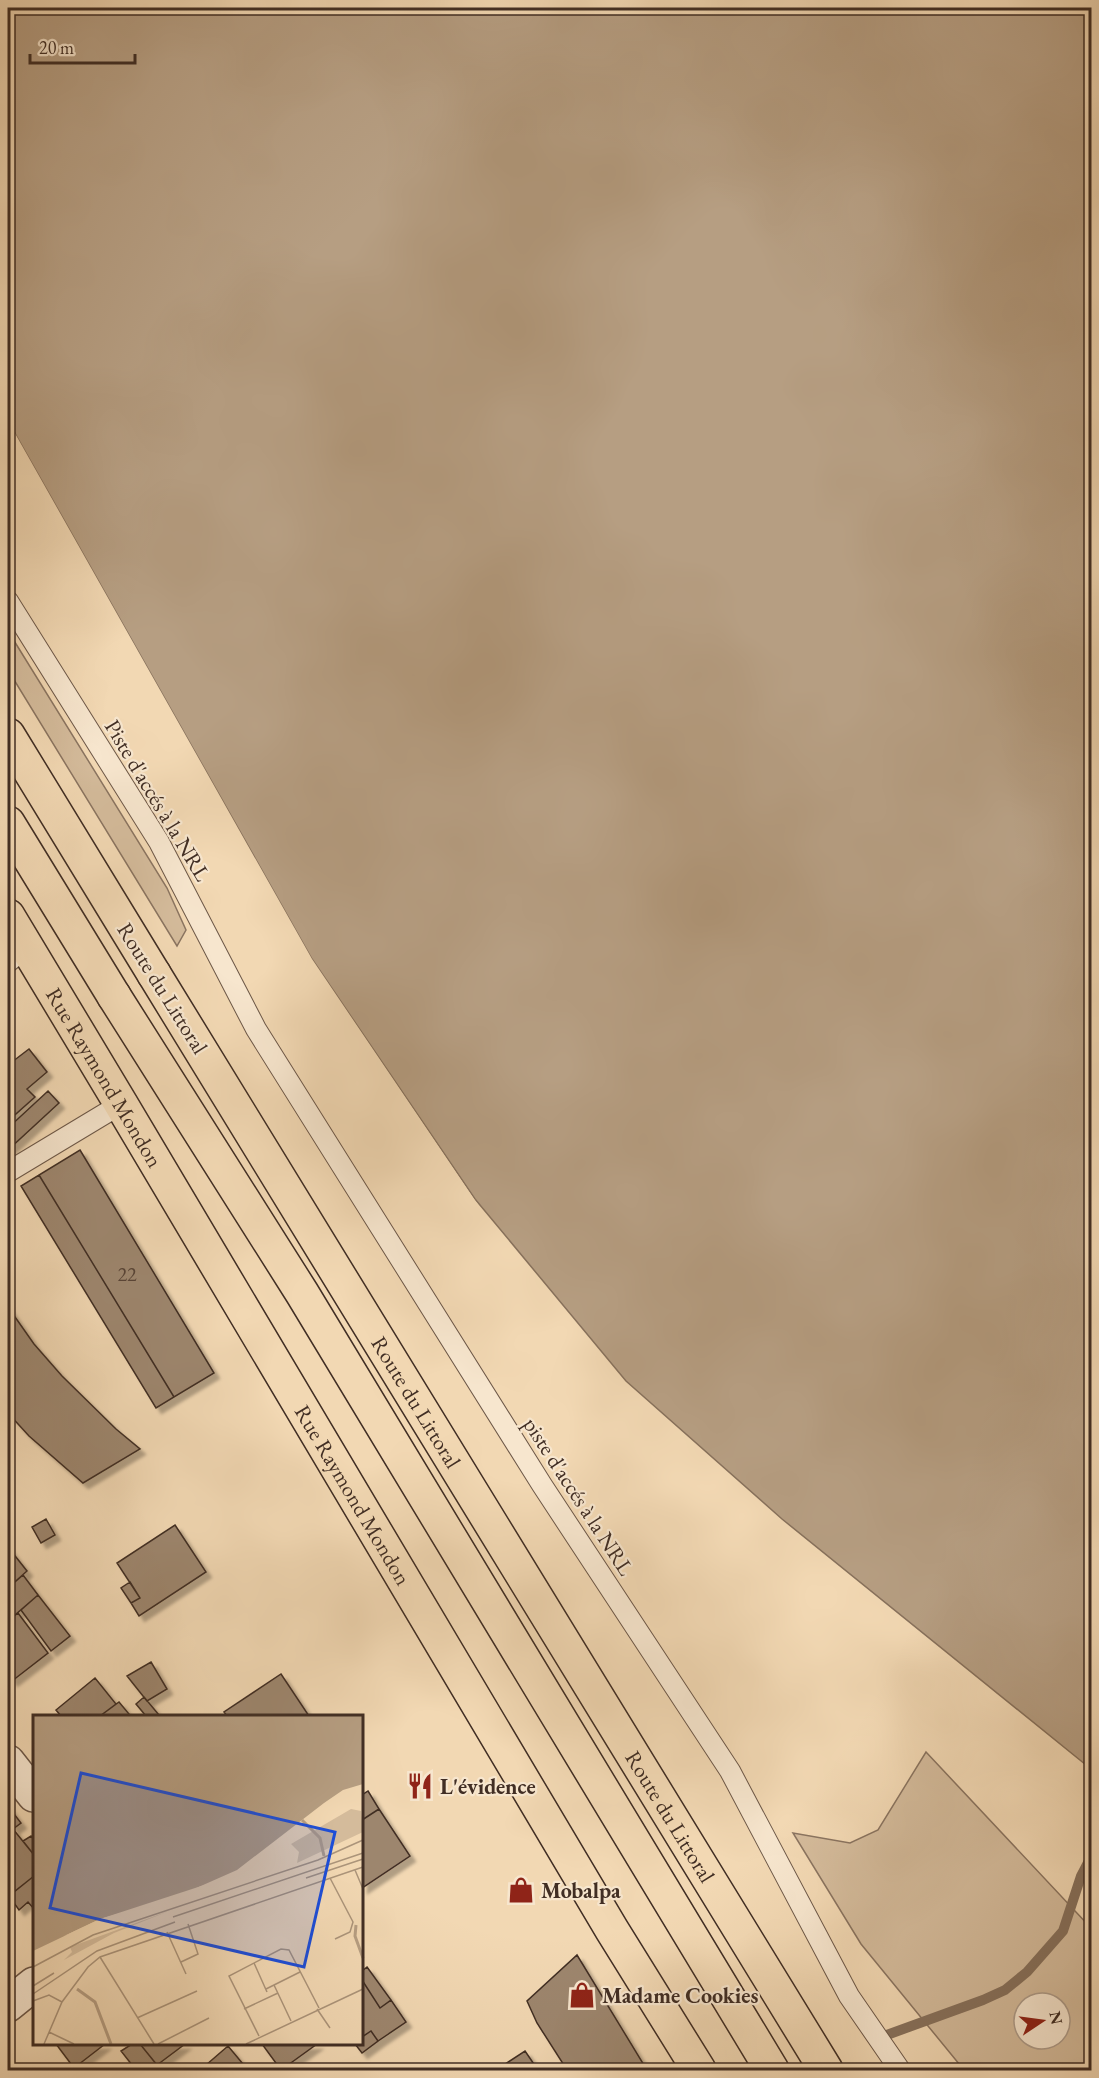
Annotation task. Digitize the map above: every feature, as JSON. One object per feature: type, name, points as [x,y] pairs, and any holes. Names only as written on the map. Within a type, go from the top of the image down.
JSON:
[{"type":"main road","name":"Route du Littoral","points":[[8,735],[826,2070]]},
{"type":"main road","name":"Route du Littoral","points":[[8,823],[114,996],[302,1293],[772,2070]]},
{"type":"main road","name":"Rue Raymond Mondon","points":[[8,916],[17,955],[122,1104],[570,1861],[699,2070]]},
{"type":"street","points":[[8,1762],[33,1794]]},
{"type":"street","points":[[8,2006],[33,1985]]},
{"type":"lane","name":"Piste d'accés à la NRL","points":[[8,601],[159,842],[256,1029]]},
{"type":"lane","name":"piste d'accés à la NRL","points":[[256,1029],[535,1474],[730,1771],[849,1996],[900,2070]]},
{"type":"lane","points":[[8,1173],[122,1104]]},
{"type":"shaded area","points":[[8,8],[1091,8],[1091,1769],[782,1519],[626,1381],[475,1199],[312,959],[8,421]]},
{"type":"shaded area","points":[[8,631],[167,888],[186,930],[177,946],[8,670]]},
{"type":"shaded area","points":[[926,1752],[1091,1928],[1091,2070],[964,2070],[861,1944],[793,1833],[850,1843],[878,1830]]},
{"type":"pier","points":[[8,421],[312,959],[489,1221],[472,1201],[309,960],[8,427]]},
{"type":"building","points":[[29,1049],[47,1072],[27,1089],[35,1097],[8,1121],[8,1065]]},
{"type":"building","points":[[48,1091],[59,1103],[8,1150],[8,1128]]},
{"type":"building","points":[[80,1150],[214,1373],[174,1397],[39,1175]]},
{"type":"building","points":[[39,1175],[174,1397],[156,1408],[21,1186]]},
{"type":"building","points":[[8,1307],[34,1344],[62,1376],[140,1449],[83,1483],[29,1436],[8,1413]]},
{"type":"building","points":[[46,1519],[55,1535],[41,1543],[32,1527]]},
{"type":"building","points":[[175,1525],[206,1572],[139,1616],[131,1603],[140,1598],[117,1563]]},
{"type":"building","points":[[8,1547],[27,1571],[8,1588]]},
{"type":"building","points":[[23,1575],[38,1595],[8,1621],[8,1588]]},
{"type":"building","points":[[130,1582],[140,1598],[131,1603],[121,1588]]},
{"type":"building","points":[[38,1595],[70,1636],[51,1651],[21,1610]]},
{"type":"building","points":[[18,1613],[48,1653],[12,1681],[8,1675],[8,1621]]},
{"type":"building","points":[[151,1662],[167,1689],[147,1701],[127,1676]]},
{"type":"building","points":[[281,1674],[308,1715],[226,1715],[224,1712]]},
{"type":"building","points":[[95,1678],[116,1704],[101,1715],[60,1715],[56,1710]]},
{"type":"building","points":[[144,1697],[159,1715],[145,1715],[136,1704]]},
{"type":"building","points":[[119,1702],[129,1714],[128,1715],[101,1715]]},
{"type":"building","points":[[368,1791],[379,1809],[363,1819],[363,1794]]},
{"type":"building","points":[[8,1806],[21,1823],[13,1829],[8,1821]]},
{"type":"building","points":[[379,1809],[410,1856],[363,1887],[363,1819]]},
{"type":"building","points":[[13,1829],[33,1854],[33,1877],[9,1896],[8,1853],[10,1851],[8,1833]]},
{"type":"building","points":[[31,1836],[33,1854],[23,1841]]},
{"type":"building","points":[[33,1877],[33,1908],[28,1902],[19,1910],[9,1896]]},
{"type":"building","points":[[577,1955],[647,2070],[567,2070],[537,2023],[527,2001]]},
{"type":"building","points":[[367,1967],[391,2000],[380,2008],[363,1982],[363,1970]]},
{"type":"building","points":[[363,1982],[380,2008],[391,2000],[406,2022],[378,2041],[371,2031],[363,2036]]},
{"type":"building","points":[[371,2031],[378,2041],[362,2053],[356,2045],[363,2045],[363,2036]]},
{"type":"building","points":[[57,2045],[104,2045],[74,2068]]},
{"type":"building","points":[[130,2045],[141,2045],[157,2065],[151,2070],[136,2070],[121,2051]]},
{"type":"building","points":[[141,2045],[184,2045],[157,2065]]},
{"type":"building","points":[[263,2045],[316,2045],[281,2070]]},
{"type":"building","points":[[228,2046],[248,2070],[211,2070],[206,2065]]},
{"type":"building","points":[[525,2051],[538,2070],[496,2070]]},
{"type":"waterway","points":[[884,2036],[983,2000],[1005,1990],[1027,1972],[1063,1931],[1081,1876],[1092,1855]]},
{"type":"place","name":"L'évidence","points":[[420,1786]]},
{"type":"place","name":"Mobalpa","points":[[521,1890]]},
{"type":"place","name":"Madame Cookies","points":[[582,1995]]}]
